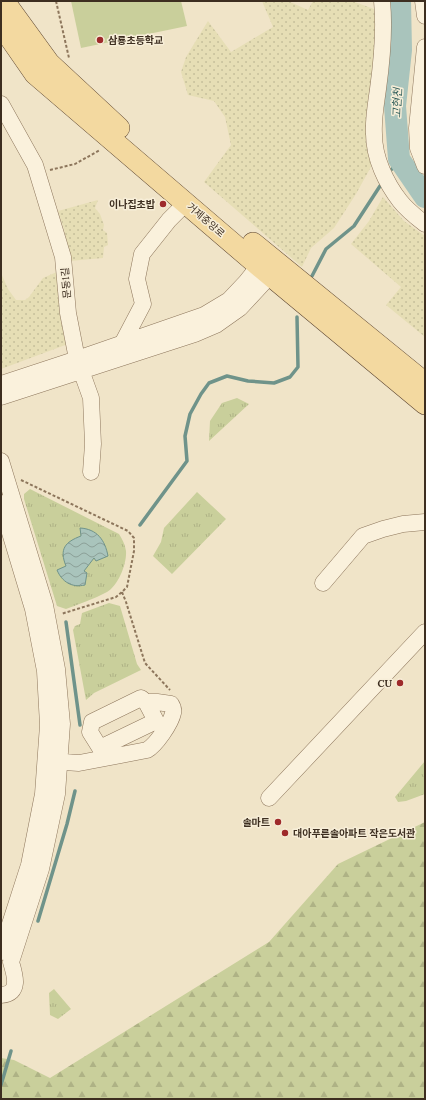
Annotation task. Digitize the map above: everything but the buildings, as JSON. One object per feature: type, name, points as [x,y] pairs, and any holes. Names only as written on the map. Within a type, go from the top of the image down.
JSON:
[{"type":"main road","name":"거제중앙로","points":[[4,1],[49,63],[269,265],[292,293],[425,404]]},
{"type":"main road","name":"거제중앙로","points":[[1,25],[35,74],[226,237],[269,265],[425,383]]},
{"type":"street","points":[[382,1],[384,18],[383,38],[374,136],[377,155],[387,181],[401,202],[425,224]]},
{"type":"street","points":[[423,1],[425,16]]},
{"type":"street","points":[[425,47],[417,128],[418,148],[425,166]]},
{"type":"street","name":"문동1길","points":[[1,104],[35,165],[64,256],[68,314],[79,366],[91,398],[93,444],[91,472]]},
{"type":"street","points":[[122,344],[144,304],[137,279],[142,254],[168,220],[186,203]]},
{"type":"street","points":[[226,237],[230,244],[244,258],[248,269],[250,287]]},
{"type":"street","points":[[1,384],[79,366],[202,331],[216,325],[240,308],[250,287],[269,265]]},
{"type":"street","points":[[1,398],[79,366],[122,344],[204,315],[250,287],[275,286],[292,293]]},
{"type":"street","points":[[1,462],[45,605],[57,669],[62,724],[53,762],[43,794],[29,865],[1,952]]},
{"type":"street","points":[[1,503],[33,609],[45,671],[48,725],[57,794],[41,869],[11,962],[16,983],[14,989],[1,995]]},
{"type":"street","points":[[323,583],[363,536],[403,524],[425,522]]},
{"type":"street","points":[[269,798],[425,632]]},
{"type":"street","points":[[53,762],[79,763],[147,750],[152,747],[169,722],[174,708],[171,704],[146,702]]},
{"type":"path","points":[[56,1],[69,61]]},
{"type":"path","points":[[38,174],[75,164],[102,148]]},
{"type":"path","points":[[20,480],[128,531],[133,535],[134,551],[127,587],[116,597],[54,616]]},
{"type":"path","points":[[122,592],[145,663],[170,690],[172,698],[171,704]]},
{"type":"shaded area","points":[[262,1],[288,1],[308,10],[313,1],[352,1],[374,9],[379,19],[372,165],[356,194],[334,228],[311,248],[302,267],[204,182],[231,145],[225,117],[214,101],[188,95],[181,72],[186,57],[208,21],[231,52],[273,27]]},
{"type":"shaded area","points":[[383,197],[404,221],[425,236],[425,337],[386,305],[401,287],[351,244],[369,221]]},
{"type":"shaded area","points":[[98,200],[95,208],[100,214],[104,225],[103,230],[107,233],[108,245],[104,247],[103,258],[70,261],[64,229],[58,211]]},
{"type":"shaded area","points":[[59,271],[68,344],[1,369],[1,273],[8,289],[16,300],[25,300],[43,278]]},
{"type":"green space","points":[[71,1],[181,1],[187,26],[81,48]]},
{"type":"green space","points":[[237,398],[249,404],[209,441],[210,421],[222,403]]},
{"type":"green space","points":[[30,489],[119,534],[125,546],[126,556],[121,574],[111,589],[97,597],[66,609],[57,606],[24,499],[24,494]]},
{"type":"green space","points":[[197,492],[226,519],[172,574],[153,556],[161,542],[164,528]]},
{"type":"green space","points":[[109,603],[120,606],[137,664],[141,670],[94,693],[86,700],[73,630],[75,626],[80,624],[82,613]]},
{"type":"green space","points":[[425,761],[425,794],[406,801],[398,802],[395,797]]},
{"type":"green space","points":[[425,822],[425,1099],[1,1099],[1,1058],[14,1060],[50,1078],[269,942],[338,864]]},
{"type":"green space","points":[[54,989],[71,1009],[58,1019],[50,1015],[49,993]]},
{"type":"water","points":[[80,528],[96,533],[99,536],[105,545],[108,556],[96,561],[94,558],[84,571],[87,573],[85,585],[76,586],[65,581],[57,570],[66,566],[63,551],[67,544],[81,536]]},
{"type":"waterway","name":"고현천","points":[[400,1],[401,50],[395,106],[399,159],[425,197]]},
{"type":"waterway","points":[[392,169],[399,159]]},
{"type":"waterway","points":[[312,276],[326,249],[354,226],[380,186]]},
{"type":"waterway","points":[[140,525],[187,461],[185,436],[190,414],[209,383],[227,376],[248,381],[274,383],[290,377],[298,367],[297,317]]},
{"type":"waterway","points":[[66,622],[80,725]]},
{"type":"waterway","points":[[38,921],[67,824],[75,791]]},
{"type":"waterway","points":[[1,1085],[11,1051]]},
{"type":"place","name":"삼룡초등학교","points":[[100,40]]},
{"type":"place","name":"이나집초밥","points":[[163,204]]},
{"type":"place","name":"CU","points":[[400,683]]},
{"type":"place","name":"솔마트","points":[[278,822]]},
{"type":"place","name":"대아푸른솔아파트 작은도서관","points":[[285,833]]}]
